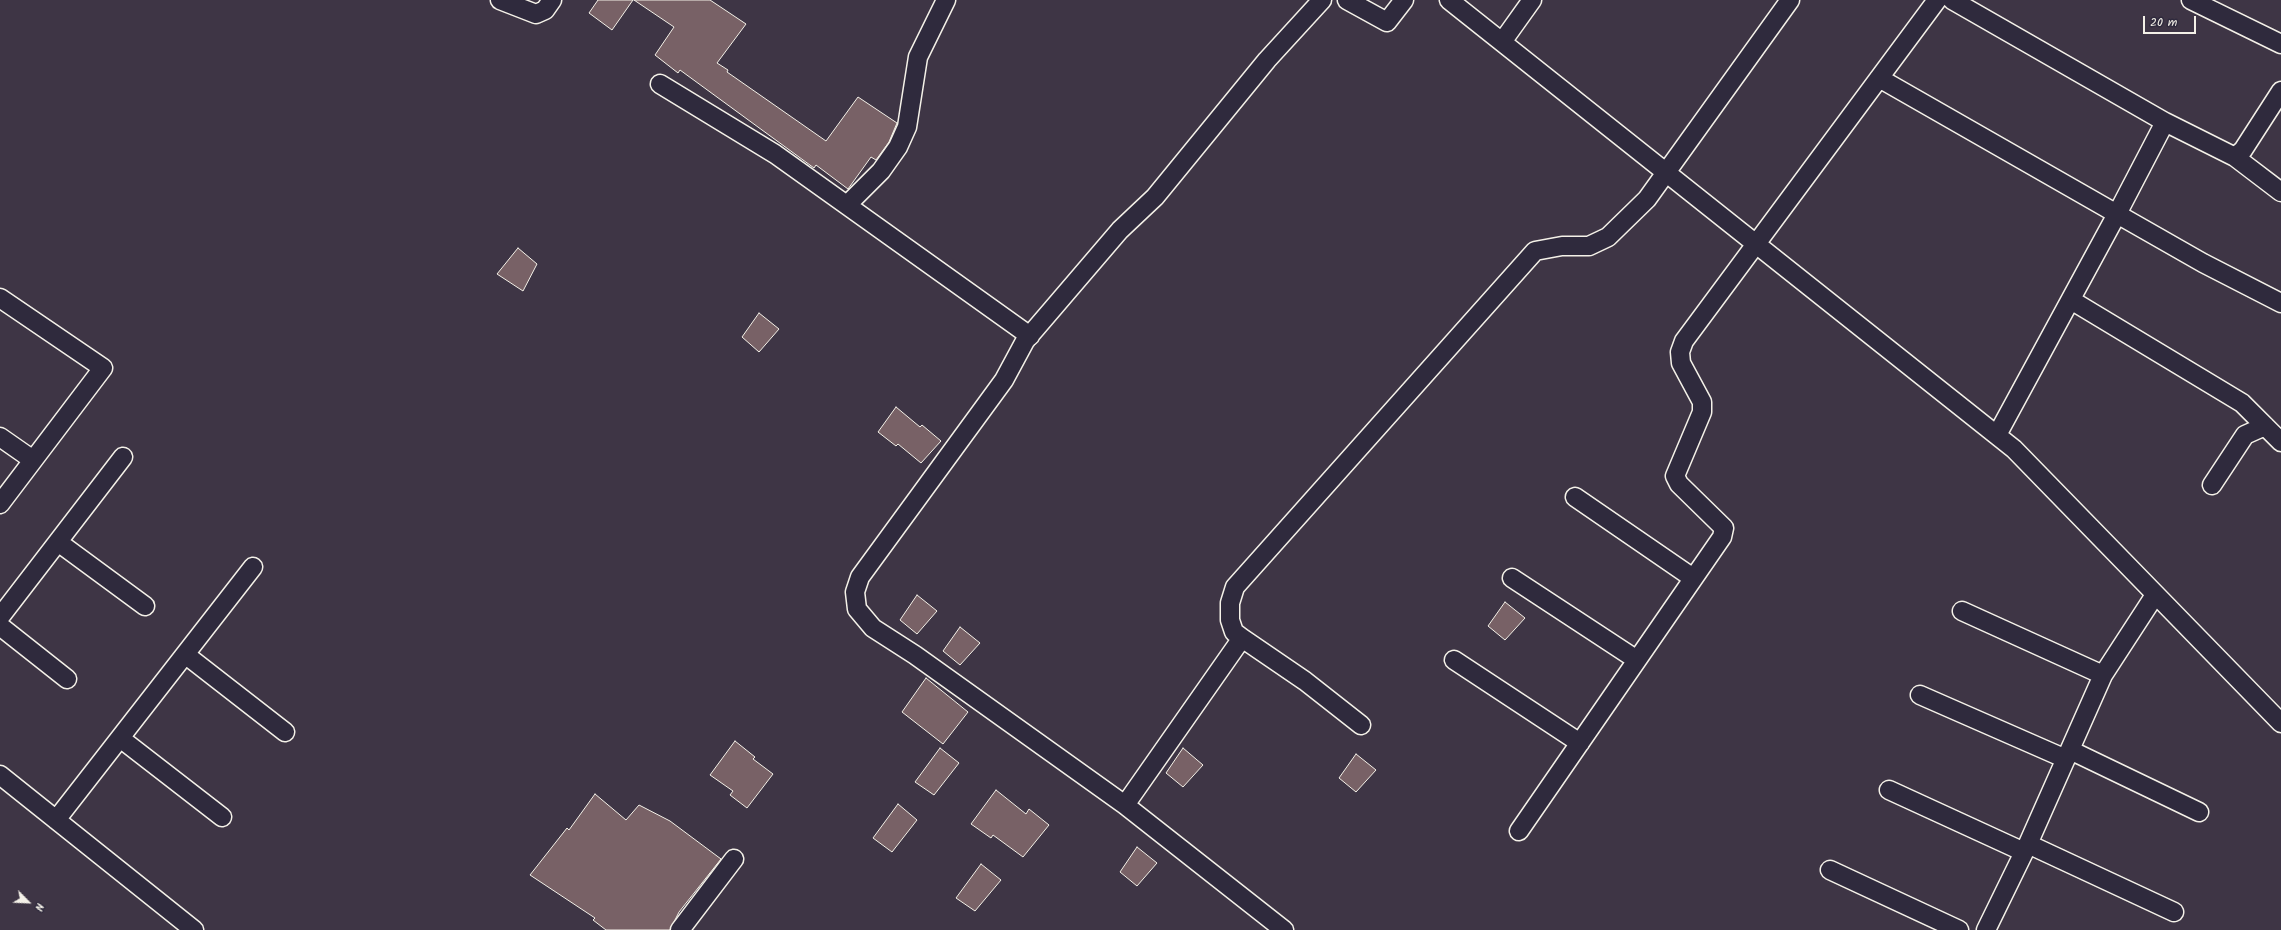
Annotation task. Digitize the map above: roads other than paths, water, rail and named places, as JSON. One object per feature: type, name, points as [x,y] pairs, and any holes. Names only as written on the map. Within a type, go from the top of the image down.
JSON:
[{"type":"street","points":[[500,0],[536,14],[545,10],[552,0]]},
{"type":"street","points":[[847,205],[881,171],[898,147],[907,128],[918,57],[946,0]]},
{"type":"street","points":[[1284,930],[1125,805],[915,654],[873,628],[857,609],[855,592],[860,577],[1004,380],[1030,336],[1120,230],[1154,197],[1267,60],[1322,0]]},
{"type":"street","points":[[1347,0],[1387,22],[1404,0]]},
{"type":"street","points":[[1450,0],[2014,449],[2281,723]]},
{"type":"street","points":[[1502,42],[1532,0]]},
{"type":"street","points":[[1361,724],[1305,681],[1234,632],[1230,620],[1230,603],[1235,587],[1535,251],[1562,246],[1589,246],[1608,237],[1647,199],[1790,0]]},
{"type":"street","points":[[1519,831],[1722,537],[1724,528],[1679,484],[1675,476],[1702,407],[1702,402],[1681,363],[1680,352],[1684,341],[1938,0]]},
{"type":"street","points":[[1952,0],[2165,122],[2235,157],[2281,192]]},
{"type":"street","points":[[2191,0],[2281,44]]},
{"type":"street","points":[[1879,78],[2204,263],[2281,303]]},
{"type":"street","points":[[660,84],[775,154],[847,205],[912,254],[1030,336]]},
{"type":"street","points":[[2235,157],[2243,150],[2281,91]]},
{"type":"street","points":[[1997,435],[2071,300],[2165,122]]},
{"type":"street","points":[[0,298],[103,368],[0,504]]},
{"type":"street","points":[[2071,300],[2242,403],[2281,442]]},
{"type":"street","points":[[2212,485],[2245,435],[2265,426]]},
{"type":"street","points":[[0,437],[33,460]]},
{"type":"street","points":[[0,617],[123,457]]},
{"type":"street","points":[[1575,497],[1693,578]]},
{"type":"street","points":[[58,542],[145,606]]},
{"type":"street","points":[[56,820],[186,655],[253,567]]},
{"type":"street","points":[[1512,578],[1637,660]]},
{"type":"street","points":[[1986,930],[2026,848],[2103,675],[2155,595]]},
{"type":"street","points":[[1962,611],[2103,675]]},
{"type":"street","points":[[0,626],[67,679]]},
{"type":"street","points":[[1125,805],[1242,638]]},
{"type":"street","points":[[186,655],[285,732]]},
{"type":"street","points":[[1454,660],[1580,743]]},
{"type":"street","points":[[1920,695],[2068,755],[2200,812]]},
{"type":"street","points":[[120,738],[222,817]]},
{"type":"street","points":[[0,776],[194,930]]},
{"type":"street","points":[[1889,790],[2174,912]]},
{"type":"street","points":[[680,930],[734,859]]},
{"type":"street","points":[[1830,870],[1959,930]]}]
